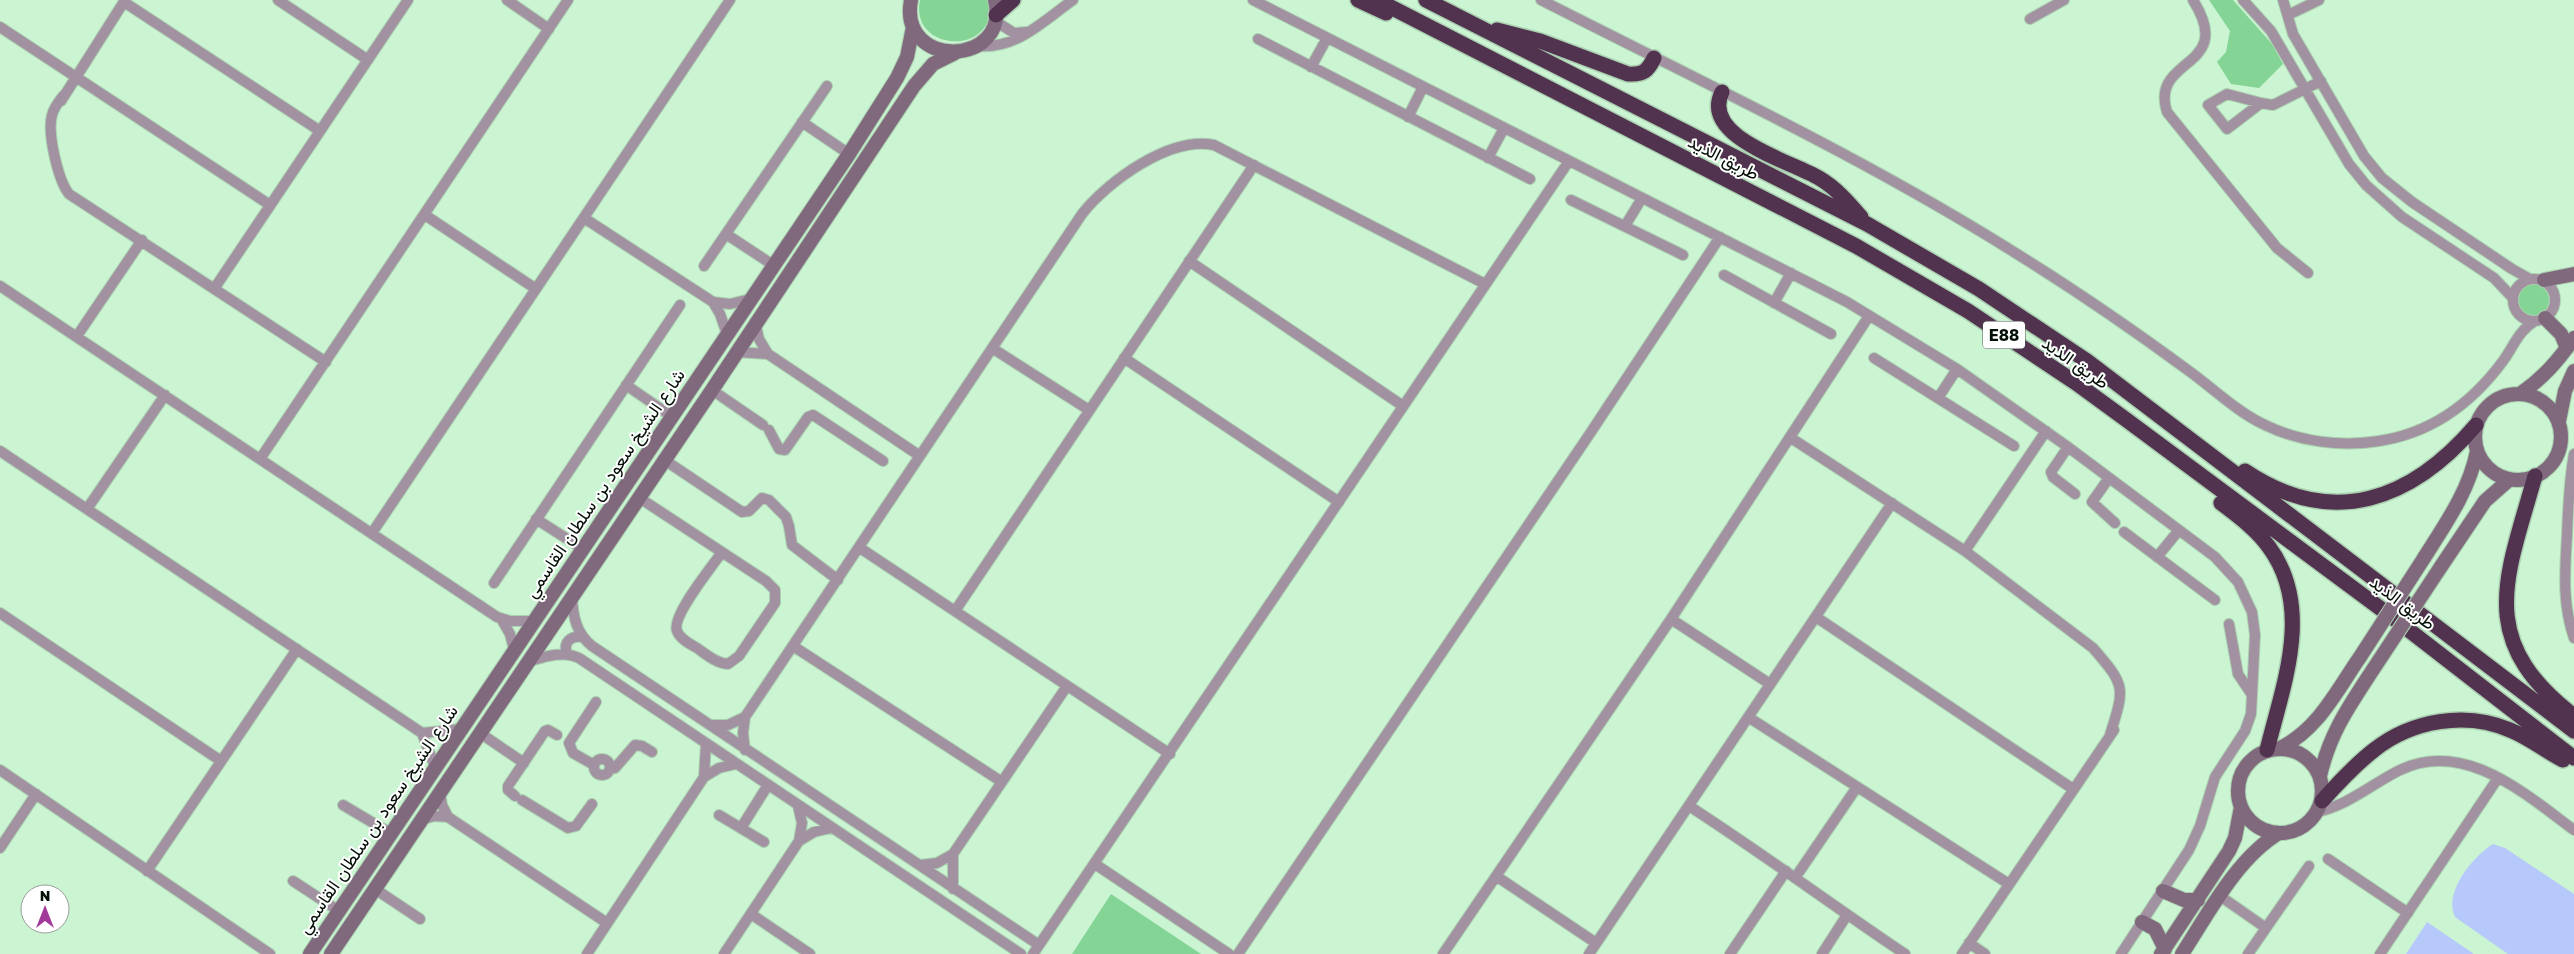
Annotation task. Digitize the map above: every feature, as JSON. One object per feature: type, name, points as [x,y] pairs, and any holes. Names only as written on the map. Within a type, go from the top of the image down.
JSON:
[{"type":"highway","points":[[996,12],[1013,0]]},
{"type":"highway","points":[[1358,0],[1444,35]]},
{"type":"highway","name":"طريق الذيد","points":[[1377,0],[1807,220],[1912,278],[2022,346],[2392,617],[2574,758]]},
{"type":"highway","name":"طريق الذيد","points":[[1426,0],[1867,224],[2034,324],[2191,440],[2574,730]]},
{"type":"highway","points":[[1434,0],[1456,15]]},
{"type":"highway","points":[[1482,28],[1510,32],[1628,74],[1639,75],[1646,72],[1654,58]]},
{"type":"highway","points":[[1722,92],[1717,101],[1717,112],[1722,123],[1739,138],[1819,178],[1844,196],[1867,224]]},
{"type":"highway","points":[[2191,440],[2223,456],[2278,490],[2304,499],[2332,503],[2359,500],[2386,493],[2412,481],[2436,465],[2458,446],[2476,425]]},
{"type":"highway","points":[[2180,460],[2204,489],[2254,530],[2269,547],[2281,567],[2289,589],[2293,611],[2293,634],[2274,749]]},
{"type":"highway","points":[[2535,476],[2511,563],[2506,587],[2506,612],[2511,637],[2520,660],[2552,699],[2574,716]]},
{"type":"highway","points":[[2319,806],[2374,749],[2397,735],[2422,725],[2449,720],[2469,720],[2509,729],[2574,766]]},
{"type":"main road","name":"شارع الشيخ سعود بن سلطان القاسمي","points":[[310,954],[849,154],[901,71],[907,56],[913,26],[910,12],[911,0]]},
{"type":"main road","points":[[977,46],[989,35],[996,12]]},
{"type":"main road","points":[[913,26],[930,46],[942,51],[955,53]]},
{"type":"main road","name":"شارع الشيخ سعود بن سلطان القاسمي","points":[[332,954],[920,78],[940,59],[977,46]]},
{"type":"main road","points":[[2537,280],[2574,274]]},
{"type":"main road","points":[[750,299],[760,302],[756,322]]},
{"type":"main road","points":[[2520,394],[2543,378],[2571,343],[2540,320]]},
{"type":"main road","points":[[2559,422],[2544,402],[2532,396],[2508,394],[2488,405],[2476,425],[2474,438],[2477,451],[2490,470],[2510,479],[2523,480],[2535,476],[2546,469],[2557,454],[2561,434],[2559,422],[2565,391],[2574,371]]},
{"type":"main road","points":[[2163,952],[2229,851],[2235,838],[2241,807],[2238,794],[2242,773],[2255,757],[2297,739],[2312,727],[2360,657],[2463,494],[2477,451]]},
{"type":"main road","points":[[2320,776],[2327,748],[2338,722],[2485,501],[2510,479]]},
{"type":"main road","points":[[2182,954],[2220,896],[2252,853],[2278,833],[2300,828],[2319,806],[2323,788],[2314,764],[2293,750],[2274,749]]},
{"type":"main road","points":[[2241,807],[2256,825],[2278,833]]},
{"type":"main road","points":[[2163,891],[2184,900],[2198,900]]},
{"type":"main road","points":[[2142,922],[2155,929],[2163,952]]},
{"type":"street","points":[[278,0],[368,60]]},
{"type":"street","points":[[214,289],[408,0]]},
{"type":"street","points":[[506,0],[549,29]]},
{"type":"street","points":[[260,459],[568,0]]},
{"type":"street","points":[[977,46],[1006,45],[1073,0]]},
{"type":"street","points":[[1253,0],[1791,273],[1870,316],[1958,369],[2046,431],[2179,530],[2231,573],[2248,602],[2255,635],[2249,723],[2219,769],[2196,834],[2163,891],[2121,954]]},
{"type":"street","points":[[1541,0],[1871,169],[1978,230],[2125,325],[2245,414],[2282,432],[2328,443],[2354,444],[2407,435],[2455,412],[2474,396],[2491,377],[2524,329],[2540,320],[2555,306],[2556,296],[2552,287],[2512,270],[2382,178],[2364,156],[2293,34],[2283,0]]},
{"type":"street","points":[[2030,19],[2064,0]]},
{"type":"street","points":[[2193,0],[2204,17],[2206,37],[2202,50],[2168,80],[2164,91],[2164,102],[2167,112],[2277,248],[2308,274]]},
{"type":"street","points":[[2243,0],[2271,31],[2349,164],[2366,185],[2402,217],[2494,278],[2513,298],[2517,312],[2515,340]]},
{"type":"street","points":[[2288,15],[2319,0]]},
{"type":"street","points":[[320,131],[125,1],[57,104],[51,117],[51,132],[58,155],[60,178],[65,189],[78,202],[92,208],[142,240],[326,362]]},
{"type":"street","points":[[372,533],[729,1]]},
{"type":"street","points":[[996,12],[1014,33],[1030,30]]},
{"type":"street","points":[[0,27],[76,75],[270,205]]},
{"type":"street","points":[[1311,67],[1327,38]]},
{"type":"street","points":[[1258,40],[1530,179]]},
{"type":"street","points":[[2261,103],[2227,129],[2208,105],[2227,94],[2273,105],[2321,81]]},
{"type":"street","points":[[704,266],[827,86]]},
{"type":"street","points":[[1408,117],[1423,86]]},
{"type":"street","points":[[802,122],[849,154]]},
{"type":"street","points":[[1488,158],[1504,128]]},
{"type":"street","points":[[709,724],[728,725],[745,716],[860,548],[1082,214],[1103,189],[1117,179],[1170,150],[1187,144],[1214,146],[1485,284]]},
{"type":"street","points":[[572,594],[575,621],[582,637],[592,646],[745,750],[920,865],[1036,950],[1569,160]]},
{"type":"street","points":[[954,611],[1254,165]]},
{"type":"street","points":[[1625,226],[1642,198]]},
{"type":"street","points":[[1571,200],[1683,254]]},
{"type":"street","points":[[425,215],[536,289]]},
{"type":"street","points":[[584,218],[712,302],[720,314],[727,334]]},
{"type":"street","points":[[726,234],[774,265]]},
{"type":"street","points":[[1238,954],[1592,432],[1720,237]]},
{"type":"street","points":[[77,336],[142,240]]},
{"type":"street","points":[[1189,261],[1403,406]]},
{"type":"street","points":[[1774,302],[1791,273]]},
{"type":"street","points":[[1724,275],[1831,334]]},
{"type":"street","points":[[2513,298],[2518,285],[2537,280]]},
{"type":"street","points":[[0,286],[502,620],[510,634],[514,650]]},
{"type":"street","points":[[712,302],[730,304],[750,299]]},
{"type":"street","points":[[494,583],[680,305]]},
{"type":"street","points":[[2517,312],[2522,317],[2540,320]]},
{"type":"street","points":[[1443,954],[1671,619],[1870,316]]},
{"type":"street","points":[[756,322],[759,339],[768,354],[920,456]]},
{"type":"street","points":[[992,348],[1089,410]]},
{"type":"street","points":[[736,352],[768,354]]},
{"type":"street","points":[[1124,358],[1339,502]]},
{"type":"street","points":[[1874,358],[2014,446]]},
{"type":"street","points":[[1938,398],[1958,369]]},
{"type":"street","points":[[626,385],[671,416]]},
{"type":"street","points":[[712,390],[766,427],[779,449],[785,450],[808,417],[816,416],[883,461]]},
{"type":"street","points":[[87,509],[165,395]]},
{"type":"street","points":[[1965,551],[2046,431]]},
{"type":"street","points":[[1790,438],[1965,551],[2113,661],[2126,682],[2127,705],[2113,731],[1962,954]]},
{"type":"street","points":[[2068,447],[2052,468],[2051,474],[2075,494]]},
{"type":"street","points":[[0,451],[422,733],[435,767]]},
{"type":"street","points":[[2574,454],[2569,492],[2565,585],[2566,604],[2574,638]]},
{"type":"street","points":[[663,459],[742,512],[749,511],[762,498],[769,500],[788,521],[792,546],[838,580]]},
{"type":"street","points":[[2109,478],[2092,502],[2115,523]]},
{"type":"street","points":[[638,497],[771,584],[776,596],[775,603],[739,656],[728,664],[715,660],[685,641],[677,631],[675,624],[680,612],[722,552]]},
{"type":"street","points":[[1589,954],[1892,503]]},
{"type":"street","points":[[536,519],[583,549]]},
{"type":"street","points":[[2158,557],[2179,530]]},
{"type":"street","points":[[2124,532],[2215,600]]},
{"type":"street","points":[[860,548],[1170,754]]},
{"type":"street","points":[[0,612],[222,761]]},
{"type":"street","points":[[1816,617],[2073,789]]},
{"type":"street","points":[[1671,619],[1770,684]]},
{"type":"street","points":[[502,620],[534,621]]},
{"type":"street","points":[[2229,624],[2238,674],[2252,695]]},
{"type":"street","points":[[567,654],[566,644],[568,640],[572,637],[582,637]]},
{"type":"street","points":[[793,646],[1002,782]]},
{"type":"street","points":[[147,872],[297,650]]},
{"type":"street","points":[[526,663],[567,654],[579,658],[1021,954]]},
{"type":"street","points":[[920,865],[937,863],[953,854],[1067,686]]},
{"type":"street","points":[[563,739],[596,702]]},
{"type":"street","points":[[745,716],[743,733],[745,750]]},
{"type":"street","points":[[1748,716],[2008,884]]},
{"type":"street","points":[[422,733],[461,729]]},
{"type":"street","points":[[592,804],[576,826],[568,828],[519,798],[508,788],[546,730],[563,739],[573,753],[594,765],[595,772],[600,775],[606,774],[610,769],[615,768],[635,745],[642,746],[652,752]]},
{"type":"street","points":[[480,733],[524,763]]},
{"type":"street","points":[[704,777],[706,743]]},
{"type":"street","points":[[2319,806],[2352,800],[2400,770],[2423,763],[2451,762],[2468,765],[2519,789],[2574,830]]},
{"type":"street","points":[[587,954],[704,777],[720,768],[736,764]]},
{"type":"street","points":[[0,770],[147,872],[270,954]]},
{"type":"street","points":[[2380,954],[2498,778]]},
{"type":"street","points":[[741,828],[768,785]]},
{"type":"street","points":[[1730,954],[1857,787]]},
{"type":"street","points":[[440,792],[442,805],[448,817]]},
{"type":"street","points":[[0,848],[36,794]]},
{"type":"street","points":[[343,805],[390,833]]},
{"type":"street","points":[[798,806],[802,824],[799,842]]},
{"type":"street","points":[[1689,806],[1905,954]]},
{"type":"street","points":[[720,814],[764,842]]},
{"type":"street","points":[[421,820],[434,816],[448,817],[607,923]]},
{"type":"street","points":[[724,954],[799,842],[814,832],[831,828]]},
{"type":"street","points":[[953,854],[953,889]]},
{"type":"street","points":[[2328,859],[2408,913]]},
{"type":"street","points":[[1095,864],[1229,954]]},
{"type":"street","points":[[2248,954],[2309,866]]},
{"type":"street","points":[[1496,876],[1596,943]]},
{"type":"street","points":[[293,881],[339,911]]},
{"type":"street","points":[[375,888],[420,918]]},
{"type":"street","points":[[2220,896],[2266,928]]},
{"type":"street","points":[[751,914],[810,954]]},
{"type":"street","points":[[1822,954],[1848,915]]},
{"type":"street","points":[[1969,943],[1985,954]]},
{"type":"green space","points":[[920,0],[990,0],[989,19],[980,32],[968,39],[954,41],[939,38],[927,30],[920,17]]},
{"type":"green space","points":[[2209,0],[2233,0],[2272,44],[2283,64],[2259,88],[2231,84],[2217,62],[2226,52],[2230,31]]},
{"type":"green space","points":[[2533,284],[2539,285],[2544,289],[2548,294],[2548,306],[2544,311],[2539,315],[2533,316],[2527,315],[2522,311],[2518,306],[2517,300],[2518,294],[2522,289],[2527,285]]},
{"type":"green space","points":[[1111,894],[1201,954],[1072,954]]},
{"type":"water","points":[[2493,844],[2505,848],[2574,894],[2574,954],[2508,954],[2455,917],[2452,907],[2456,887],[2469,866]]},
{"type":"water","points":[[2427,922],[2474,954],[2406,954]]}]
